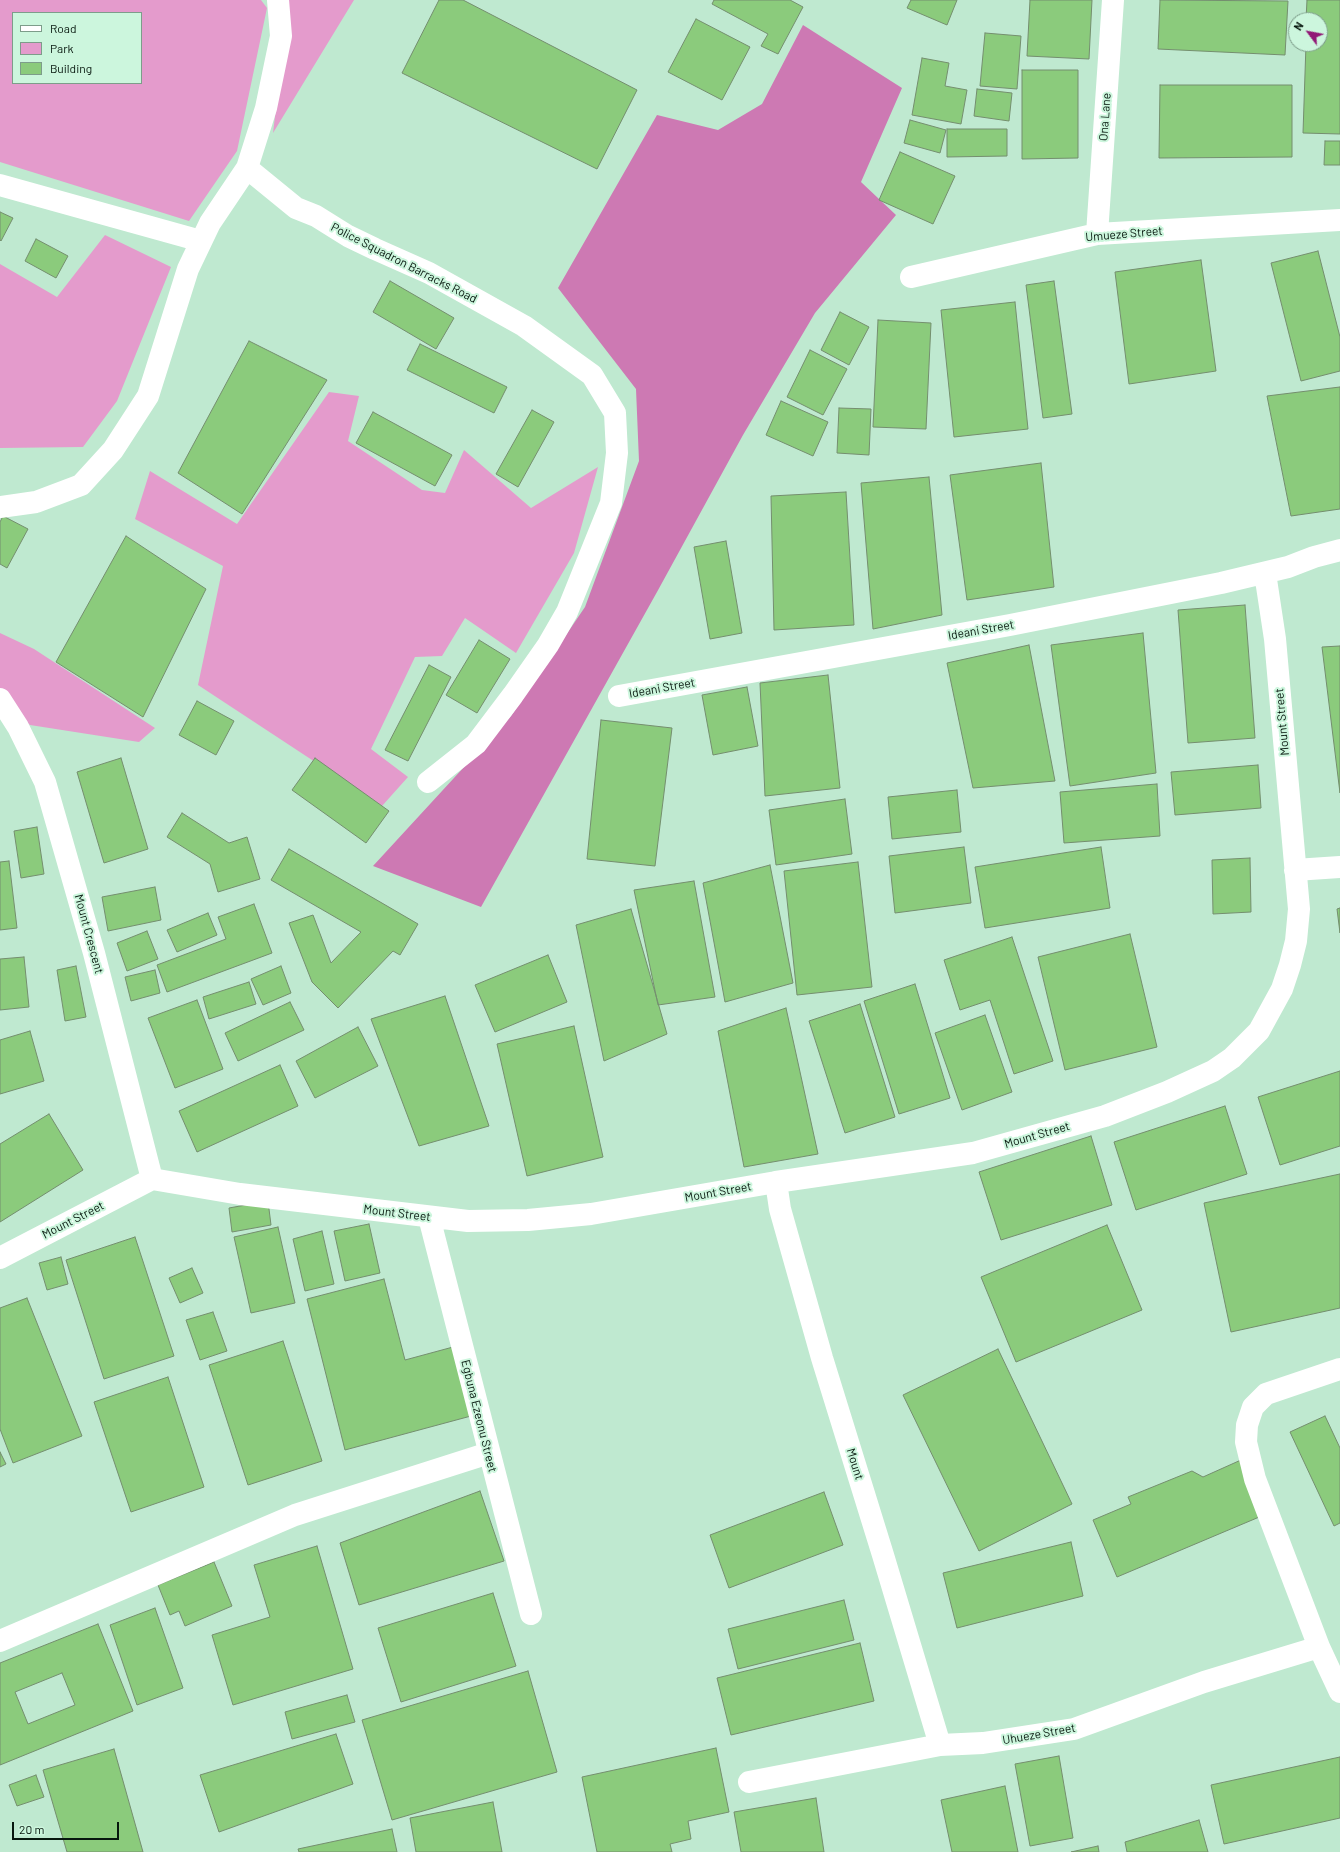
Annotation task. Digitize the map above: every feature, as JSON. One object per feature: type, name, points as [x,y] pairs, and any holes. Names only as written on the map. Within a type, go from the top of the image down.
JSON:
[{"type":"street","points":[[0,507],[36,502],[81,485],[113,450],[148,396],[188,269],[210,223],[247,168],[266,108],[281,36],[278,0]]},
{"type":"street","name":"Ona Lane","points":[[1097,234],[1113,0]]},
{"type":"street","name":"Police Squadron Barracks Road","points":[[247,168],[296,208],[316,216],[348,236],[429,273],[524,326],[592,375],[615,413],[617,453],[611,503],[567,612],[548,645],[476,744],[428,782]]},
{"type":"street","points":[[0,185],[201,241]]},
{"type":"street","name":"Umueze Street","points":[[911,277],[1097,234],[1340,220]]},
{"type":"street","name":"Ideani Street","points":[[619,696],[1010,625],[1221,584],[1288,568],[1314,557],[1340,550]]},
{"type":"street","name":"Mount Street","points":[[0,1258],[152,1179],[240,1194],[468,1221],[528,1220],[591,1214],[776,1182],[973,1153],[995,1148],[1105,1116],[1166,1092],[1213,1071],[1232,1058],[1259,1030],[1282,989],[1296,941],[1299,910],[1296,870],[1275,639],[1265,573]]},
{"type":"street","name":"Mount Crescent","points":[[0,699],[18,726],[45,782],[94,953],[152,1179]]},
{"type":"street","points":[[1296,870],[1340,867]]},
{"type":"street","name":"Mount","points":[[776,1182],[780,1209],[822,1358],[881,1547],[940,1745]]},
{"type":"street","name":"Egbuna Ezeonu Street","points":[[429,1217],[531,1614]]},
{"type":"street","points":[[1340,1368],[1266,1394],[1253,1407],[1247,1425],[1246,1442],[1255,1479],[1319,1647],[1340,1692]]},
{"type":"street","points":[[0,1641],[295,1516],[489,1453]]},
{"type":"street","name":"Uhueze Street","points":[[749,1782],[940,1745],[983,1743],[1074,1730],[1204,1682],[1319,1647]]},
{"type":"green space","points":[[0,0],[261,0],[267,8],[237,151],[189,221],[0,162]]},
{"type":"green space","points":[[289,0],[354,0],[273,133]]},
{"type":"green space","points":[[105,235],[171,267],[117,401],[83,447],[0,448],[0,264],[57,297]]},
{"type":"green space","points":[[329,392],[359,396],[348,441],[422,490],[445,493],[464,450],[531,508],[598,467],[574,553],[516,653],[465,618],[442,656],[415,657],[371,749],[408,777],[382,806],[198,685],[223,566],[135,519],[150,471],[237,524]]},
{"type":"green space","points":[[0,633],[34,649],[155,728],[139,742],[30,725],[0,699]]},
{"type":"shaded area","points":[[803,25],[902,88],[861,182],[896,215],[815,313],[743,435],[481,907],[373,866],[511,716],[585,607],[639,461],[636,389],[558,288],[657,115],[718,130],[762,104]]},
{"type":"building","points":[[439,0],[463,0],[637,90],[597,169],[402,73]]},
{"type":"building","points":[[714,0],[790,0],[803,7],[778,54],[761,46],[768,34],[712,4]]},
{"type":"building","points":[[911,0],[957,0],[947,25],[907,8]]},
{"type":"building","points":[[1030,0],[1092,0],[1089,59],[1027,56]]},
{"type":"building","points":[[1160,0],[1288,1],[1285,55],[1158,49]]},
{"type":"building","points":[[1307,0],[1340,0],[1340,134],[1303,133],[1306,52],[1328,52],[1328,12],[1306,12]]},
{"type":"building","points":[[696,19],[750,47],[722,100],[668,72]]},
{"type":"building","points":[[985,33],[1021,36],[1017,89],[980,86]]},
{"type":"building","points":[[922,58],[949,63],[945,86],[967,90],[961,124],[912,115]]},
{"type":"building","points":[[1022,70],[1078,70],[1078,158],[1022,159]]},
{"type":"building","points":[[1160,85],[1292,85],[1292,157],[1159,158]]},
{"type":"building","points":[[977,89],[1012,93],[1009,121],[974,116]]},
{"type":"building","points":[[910,120],[946,130],[940,153],[904,143]]},
{"type":"building","points":[[947,129],[1007,129],[1007,156],[947,157]]},
{"type":"building","points":[[1325,141],[1340,141],[1340,165],[1324,165]]},
{"type":"building","points":[[900,152],[955,176],[933,224],[879,200]]},
{"type":"building","points":[[0,212],[13,218],[1,241],[0,240]]},
{"type":"building","points":[[36,239],[68,256],[56,278],[25,261]]},
{"type":"building","points":[[1318,251],[1340,337],[1340,371],[1301,381],[1271,263]]},
{"type":"building","points":[[1201,260],[1216,371],[1129,384],[1115,272]]},
{"type":"building","points":[[390,281],[454,318],[436,349],[373,312]]},
{"type":"building","points":[[1054,281],[1072,414],[1043,418],[1026,285]]},
{"type":"building","points":[[1015,302],[1028,429],[954,437],[941,310]]},
{"type":"building","points":[[840,312],[869,327],[849,365],[821,350]]},
{"type":"building","points":[[878,320],[931,323],[926,429],[873,427]]},
{"type":"building","points":[[249,341],[327,380],[242,514],[178,473]]},
{"type":"building","points":[[420,344],[507,387],[494,413],[407,370]]},
{"type":"building","points":[[810,350],[847,369],[823,415],[787,397]]},
{"type":"building","points":[[1340,387],[1340,509],[1291,516],[1267,396]]},
{"type":"building","points":[[781,401],[828,422],[813,456],[766,435]]},
{"type":"building","points":[[839,408],[871,409],[869,455],[837,453]]},
{"type":"building","points":[[532,410],[554,422],[518,487],[496,474]]},
{"type":"building","points":[[373,412],[452,455],[435,486],[356,443]]},
{"type":"building","points":[[1041,463],[1054,587],[967,600],[950,475]]},
{"type":"building","points":[[929,477],[942,615],[873,629],[861,483]]},
{"type":"building","points":[[846,492],[854,625],[774,630],[771,496]]},
{"type":"building","points":[[3,516],[28,529],[7,568],[0,564],[0,522]]},
{"type":"building","points":[[126,536],[206,589],[143,717],[56,662]]},
{"type":"building","points":[[726,541],[742,633],[710,639],[694,547]]},
{"type":"building","points":[[1245,605],[1255,738],[1188,743],[1178,610]]},
{"type":"building","points":[[1143,633],[1156,773],[1070,786],[1051,645]]},
{"type":"building","points":[[479,640],[510,659],[477,713],[446,695]]},
{"type":"building","points":[[1029,645],[1055,781],[973,788],[947,663]]},
{"type":"building","points":[[1340,646],[1340,793],[1322,647]]},
{"type":"building","points":[[429,665],[451,677],[408,761],[385,750]]},
{"type":"building","points":[[828,675],[840,788],[765,796],[760,683]]},
{"type":"building","points":[[747,687],[758,746],[713,755],[702,695]]},
{"type":"building","points":[[197,701],[234,721],[216,755],[179,735]]},
{"type":"building","points":[[601,720],[672,728],[655,866],[587,859]]},
{"type":"building","points":[[121,758],[148,849],[104,863],[77,772]]},
{"type":"building","points":[[315,758],[389,811],[366,843],[292,790]]},
{"type":"building","points":[[1258,765],[1261,808],[1175,815],[1171,772]]},
{"type":"building","points":[[1157,784],[1160,836],[1064,843],[1060,792]]},
{"type":"building","points":[[957,790],[961,832],[892,839],[888,797]]},
{"type":"building","points":[[845,799],[852,854],[776,865],[769,810]]},
{"type":"building","points":[[182,813],[229,843],[247,837],[260,879],[218,892],[210,864],[167,837]]},
{"type":"building","points":[[37,827],[44,874],[21,878],[14,831]]},
{"type":"building","points":[[964,847],[971,903],[895,913],[889,856]]},
{"type":"building","points":[[1101,847],[1110,908],[985,928],[975,867]]},
{"type":"building","points":[[289,849],[418,924],[400,955],[393,951],[338,1008],[312,982],[289,923],[313,915],[331,963],[361,932],[271,880]]},
{"type":"building","points":[[1250,858],[1251,912],[1213,914],[1212,860]]},
{"type":"building","points":[[9,861],[17,928],[0,930],[0,862]]},
{"type":"building","points":[[858,862],[872,987],[797,995],[784,871]]},
{"type":"building","points":[[770,865],[793,983],[725,1002],[703,883]]},
{"type":"building","points":[[694,881],[715,997],[658,1005],[634,890]]},
{"type":"building","points":[[155,887],[161,920],[108,931],[102,897]]},
{"type":"building","points":[[254,904],[272,953],[167,992],[157,965],[226,939],[218,917]]},
{"type":"building","points":[[1340,908],[1340,933],[1337,909]]},
{"type":"building","points":[[631,909],[667,1034],[604,1061],[576,925]]},
{"type":"building","points":[[208,913],[217,935],[177,952],[167,930]]},
{"type":"building","points":[[147,931],[158,959],[127,971],[117,943]]},
{"type":"building","points":[[1130,934],[1157,1047],[1065,1070],[1038,957]]},
{"type":"building","points":[[1012,937],[1053,1061],[1014,1074],[990,1000],[960,1010],[944,960]]},
{"type":"building","points":[[548,955],[567,1002],[495,1032],[475,985]]},
{"type":"building","points":[[24,957],[29,1007],[0,1010],[0,959]]},
{"type":"building","points":[[76,966],[86,1017],[65,1021],[57,970]]},
{"type":"building","points":[[281,966],[291,993],[263,1005],[251,979]]},
{"type":"building","points":[[155,970],[160,993],[131,1001],[125,977]]},
{"type":"building","points":[[249,982],[256,1004],[209,1019],[203,997]]},
{"type":"building","points":[[915,984],[950,1098],[899,1114],[864,1001]]},
{"type":"building","points":[[445,996],[489,1126],[419,1146],[371,1019]]},
{"type":"building","points":[[197,1000],[223,1069],[175,1088],[148,1018]]},
{"type":"building","points":[[290,1002],[304,1030],[238,1061],[225,1033]]},
{"type":"building","points":[[860,1004],[895,1117],[845,1133],[809,1021]]},
{"type":"building","points":[[786,1008],[818,1154],[744,1167],[718,1031]]},
{"type":"building","points":[[985,1015],[1012,1092],[962,1110],[935,1033]]},
{"type":"building","points":[[574,1026],[603,1157],[527,1176],[497,1044]]},
{"type":"building","points":[[358,1027],[378,1066],[315,1098],[296,1061]]},
{"type":"building","points":[[30,1031],[44,1081],[0,1094],[0,1040]]},
{"type":"building","points":[[280,1065],[298,1106],[197,1152],[179,1111]]},
{"type":"building","points":[[1340,1071],[1340,1146],[1280,1165],[1258,1097]]},
{"type":"building","points":[[1225,1106],[1247,1174],[1136,1210],[1114,1142]]},
{"type":"building","points":[[49,1114],[83,1170],[0,1222],[0,1144]]},
{"type":"building","points":[[1091,1136],[1112,1205],[1001,1240],[979,1172]]},
{"type":"building","points":[[1340,1174],[1340,1308],[1231,1332],[1204,1203]]},
{"type":"building","points":[[268,1201],[271,1225],[232,1232],[229,1208]]},
{"type":"building","points":[[369,1224],[380,1273],[345,1281],[334,1231]]},
{"type":"building","points":[[1107,1225],[1142,1310],[1016,1362],[981,1277]]},
{"type":"building","points":[[278,1227],[295,1303],[251,1313],[234,1237]]},
{"type":"building","points":[[322,1231],[334,1284],[305,1291],[293,1239]]},
{"type":"building","points":[[135,1237],[174,1356],[104,1379],[66,1260]]},
{"type":"building","points":[[61,1257],[68,1284],[47,1290],[39,1263]]},
{"type":"building","points":[[192,1268],[203,1293],[180,1303],[169,1278]]},
{"type":"building","points":[[384,1279],[405,1360],[453,1347],[471,1416],[345,1450],[307,1299]]},
{"type":"building","points":[[27,1298],[82,1436],[13,1463],[0,1429],[0,1308]]},
{"type":"building","points":[[213,1312],[227,1351],[200,1360],[186,1320]]},
{"type":"building","points":[[283,1341],[322,1461],[248,1485],[209,1365]]},
{"type":"building","points":[[998,1349],[1072,1504],[979,1551],[903,1395]]},
{"type":"building","points":[[168,1377],[204,1487],[131,1512],[94,1402]]},
{"type":"building","points":[[1325,1416],[1340,1448],[1340,1523],[1334,1526],[1290,1432]]},
{"type":"building","points":[[0,1452],[6,1464],[0,1467]]},
{"type":"building","points":[[1241,1460],[1264,1515],[1117,1577],[1093,1520],[1131,1504],[1128,1497],[1192,1471],[1203,1477]]},
{"type":"building","points":[[480,1491],[504,1561],[359,1605],[340,1543]]},
{"type":"building","points":[[824,1492],[843,1545],[729,1588],[710,1535]]},
{"type":"building","points":[[1071,1542],[1083,1596],[957,1628],[943,1573]]},
{"type":"building","points":[[317,1546],[353,1669],[233,1705],[212,1635],[270,1617],[254,1565]]},
{"type":"building","points":[[214,1562],[232,1606],[185,1626],[179,1611],[170,1615],[158,1585]]},
{"type":"building","points":[[493,1593],[516,1666],[401,1702],[378,1628]]},
{"type":"building","points":[[844,1600],[854,1640],[738,1669],[728,1629]]},
{"type":"building","points":[[155,1608],[183,1688],[137,1705],[110,1625]]},
{"type":"building","points":[[98,1624],[133,1711],[0,1765],[0,1663]],"holes":[[[62,1673],[75,1705],[28,1724],[15,1692]]]},
{"type":"building","points":[[860,1643],[874,1701],[731,1735],[717,1678]]},
{"type":"building","points":[[528,1671],[557,1772],[392,1820],[362,1720]]},
{"type":"building","points":[[347,1695],[355,1722],[292,1739],[285,1712]]},
{"type":"building","points":[[336,1734],[353,1784],[219,1832],[200,1775]]},
{"type":"building","points":[[716,1748],[729,1812],[688,1821],[691,1839],[670,1844],[672,1852],[597,1852],[582,1777]]},
{"type":"building","points":[[114,1749],[143,1852],[67,1852],[43,1770]]},
{"type":"building","points":[[1059,1756],[1073,1838],[1030,1846],[1015,1764]]},
{"type":"building","points":[[1340,1757],[1340,1818],[1224,1844],[1211,1785]]},
{"type":"building","points":[[36,1775],[44,1797],[17,1806],[9,1785]]},
{"type":"building","points":[[1005,1786],[1018,1852],[952,1852],[941,1800]]},
{"type":"building","points":[[816,1798],[824,1852],[741,1852],[734,1812]]},
{"type":"building","points":[[493,1802],[502,1852],[416,1852],[410,1818]]},
{"type":"building","points":[[1199,1820],[1208,1852],[1127,1852],[1125,1842]]},
{"type":"building","points":[[392,1829],[397,1852],[299,1852],[298,1849]]},
{"type":"building","points":[[1098,1846],[1099,1852],[1071,1852]]}]
